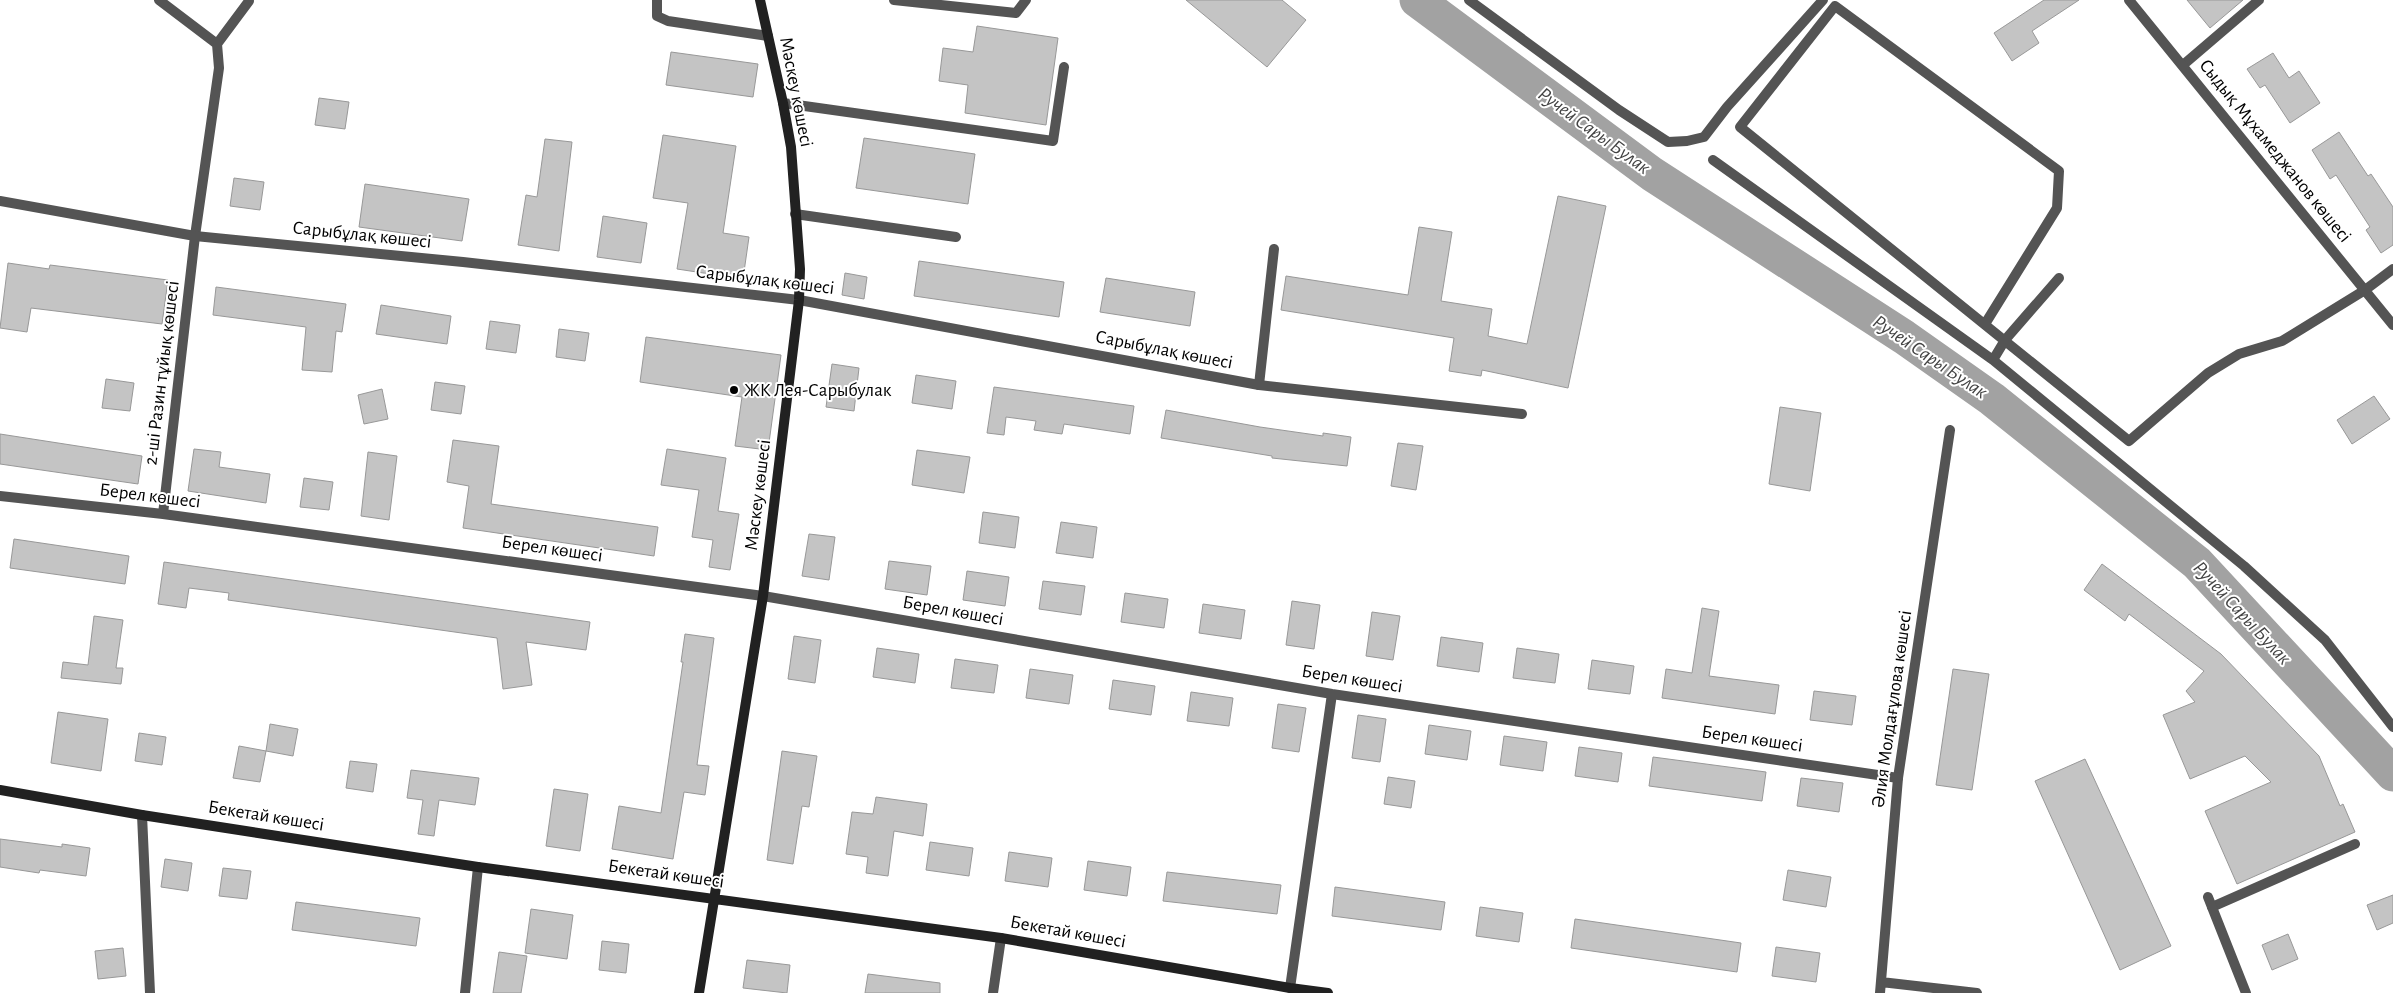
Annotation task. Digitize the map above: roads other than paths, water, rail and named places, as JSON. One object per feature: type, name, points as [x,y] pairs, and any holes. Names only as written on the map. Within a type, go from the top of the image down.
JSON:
[{"type":"street","points":[[159,0],[217,44],[249,1]]},
{"type":"street","points":[[657,0],[657,16],[668,21],[768,36]]},
{"type":"street","name":"Мәскеу көшесі","points":[[699,993],[763,596],[799,300],[800,270],[791,147],[760,0]]},
{"type":"street","points":[[894,0],[1016,13],[1026,0]]},
{"type":"street","points":[[1469,0],[1619,110],[1668,142],[1687,142],[1704,137],[1727,107],[1823,0]]},
{"type":"street","name":"Сыдық Мұхамеджанов көшесі","points":[[2130,0],[2393,324]]},
{"type":"street","points":[[2183,65],[2259,0]]},
{"type":"street","points":[[1985,324],[2057,208],[2060,171],[1835,6],[1740,127],[2129,441],[2208,372],[2238,354],[2282,341],[2365,290],[2393,269]]},
{"type":"street","name":"2-ші Разин тұйық көшесі","points":[[163,514],[195,236],[219,68],[217,44]]},
{"type":"street","points":[[783,104],[1053,141],[1064,67]]},
{"type":"street","points":[[1713,160],[1993,360],[2244,566],[2324,640],[2393,727]]},
{"type":"street","name":"Сарыбұлақ көшесі","points":[[0,201],[195,236],[473,263],[799,300],[1258,385],[1522,414]]},
{"type":"street","points":[[795,214],[956,237]]},
{"type":"street","points":[[1258,385],[1274,249]]},
{"type":"street","points":[[1993,360],[2006,340],[2059,278]]},
{"type":"street","name":"Әлия Молдағұлова көшесі","points":[[1880,993],[1898,778],[1950,430]]},
{"type":"street","name":"Берел көшесі","points":[[0,496],[163,514],[763,596],[1332,694],[1898,778]]},
{"type":"street","points":[[1290,988],[1332,694]]},
{"type":"street","name":"Бекетай көшесі","points":[[0,790],[142,815],[478,867],[714,897],[1001,938],[1328,993]]},
{"type":"street","points":[[142,815],[150,993]]},
{"type":"street","points":[[2212,907],[2355,844]]},
{"type":"street","points":[[465,993],[478,867]]},
{"type":"street","points":[[2208,897],[2246,993]]},
{"type":"street","points":[[993,993],[1001,938]]},
{"type":"street","points":[[1881,982],[1977,993]]},
{"type":"waterway","name":"Ручей Сары Булак","points":[[1417,0],[1652,174],[1904,337],[1992,399],[2197,563],[2393,774]]},
{"type":"place","name":"ЖК Лея-Сарыбулак","points":[[734,390]]}]
